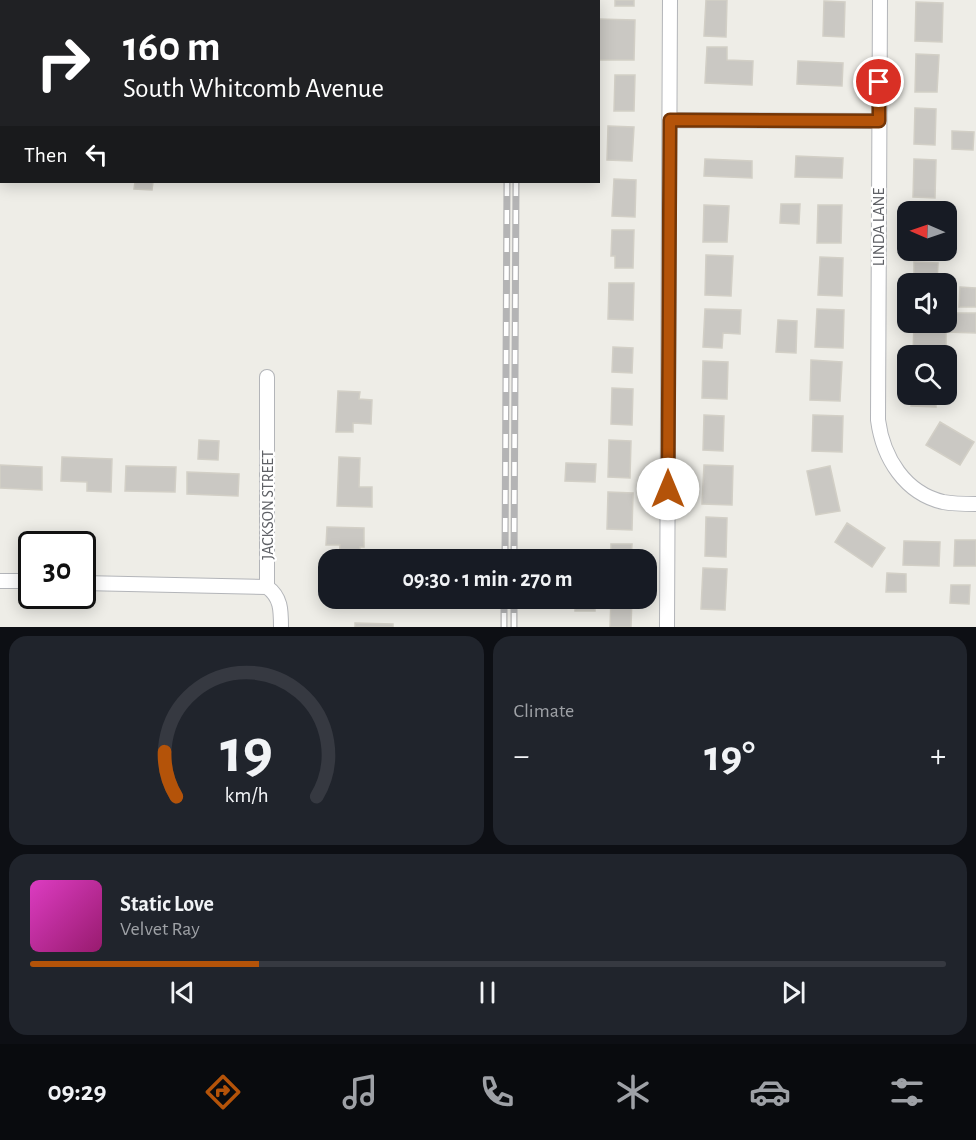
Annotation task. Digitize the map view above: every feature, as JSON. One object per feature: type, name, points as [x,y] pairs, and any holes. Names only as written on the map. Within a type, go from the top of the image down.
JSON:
[{"type":"street","points":[[668,627],[670,0]]},
{"type":"street","name":"LINDA LANE","points":[[880,0],[878,420],[880,433],[886,453],[900,476],[911,486],[945,502],[976,504]]},
{"type":"street","points":[[670,120],[879,121]]},
{"type":"street","name":"JACKSON STREET","points":[[267,377],[267,587],[277,597],[280,604],[281,627]]},
{"type":"street","points":[[0,581],[18,581]]},
{"type":"street","points":[[96,583],[267,587]]},
{"type":"building","points":[[615,0],[634,0],[634,6],[615,6]]},
{"type":"building","points":[[706,0],[727,0],[726,37],[704,36]]},
{"type":"building","points":[[824,1],[845,2],[844,37],[823,36]]},
{"type":"building","points":[[916,2],[943,3],[942,42],[915,41]]},
{"type":"building","points":[[600,19],[635,20],[634,60],[600,60]]},
{"type":"building","points":[[707,47],[727,47],[727,60],[753,61],[752,85],[705,83]]},
{"type":"building","points":[[916,54],[939,55],[937,92],[915,92]]},
{"type":"building","points":[[798,61],[843,63],[842,86],[797,84]]},
{"type":"building","points":[[615,75],[635,75],[634,111],[614,111]]},
{"type":"building","points":[[915,108],[936,109],[935,145],[914,144]]},
{"type":"building","points":[[608,126],[634,127],[632,161],[607,160]]},
{"type":"building","points":[[952,131],[974,132],[973,150],[952,149]]},
{"type":"building","points":[[796,156],[843,158],[842,178],[795,177]]},
{"type":"building","points":[[705,159],[752,161],[752,178],[704,176]]},
{"type":"building","points":[[914,159],[936,160],[935,198],[913,197]]},
{"type":"building","points":[[614,179],[636,180],[635,217],[612,216]]},
{"type":"building","points":[[135,183],[153,183],[152,190],[134,189]]},
{"type":"building","points":[[781,204],[800,204],[799,224],[780,223]]},
{"type":"building","points":[[704,205],[729,206],[727,242],[703,242]]},
{"type":"building","points":[[818,205],[842,205],[841,243],[817,243]]},
{"type":"building","points":[[612,230],[634,230],[633,268],[615,268],[615,256],[611,256]]},
{"type":"building","points":[[706,255],[733,256],[731,296],[705,295]]},
{"type":"building","points":[[820,257],[843,258],[842,296],[818,295]]},
{"type":"building","points":[[914,262],[938,263],[938,273],[914,273]]},
{"type":"building","points":[[609,283],[634,283],[633,320],[608,319]]},
{"type":"building","points":[[960,287],[976,288],[976,307],[959,307]]},
{"type":"building","points":[[705,309],[741,310],[740,334],[723,333],[722,348],[703,347]]},
{"type":"building","points":[[817,309],[844,310],[843,348],[815,347]]},
{"type":"building","points":[[957,313],[976,313],[976,333],[957,332]]},
{"type":"building","points":[[778,320],[797,321],[796,353],[776,352]]},
{"type":"building","points":[[914,333],[946,333],[946,345],[913,345]]},
{"type":"building","points":[[613,347],[633,348],[632,373],[612,372]]},
{"type":"building","points":[[811,360],[842,362],[840,401],[810,400]]},
{"type":"building","points":[[703,361],[728,362],[727,399],[702,398]]},
{"type":"building","points":[[612,388],[633,389],[632,425],[611,424]]},
{"type":"building","points":[[338,391],[360,392],[359,399],[372,400],[371,424],[353,423],[353,432],[336,432]]},
{"type":"building","points":[[936,405],[936,407],[911,406]]},
{"type":"building","points":[[704,415],[724,416],[723,451],[703,450]]},
{"type":"building","points":[[813,415],[843,416],[842,452],[812,451]]},
{"type":"building","points":[[940,422],[974,442],[960,465],[926,445]]},
{"type":"building","points":[[199,440],[219,441],[218,460],[198,459]]},
{"type":"building","points":[[609,440],[631,441],[630,478],[608,477]]},
{"type":"building","points":[[62,457],[112,459],[111,492],[87,491],[87,482],[61,481]]},
{"type":"building","points":[[339,457],[360,458],[359,487],[372,487],[372,507],[337,506]]},
{"type":"building","points":[[566,463],[596,464],[595,482],[565,481]]},
{"type":"building","points":[[0,465],[42,467],[42,490],[0,488]]},
{"type":"building","points":[[704,465],[733,466],[732,505],[702,504]]},
{"type":"building","points":[[126,466],[176,467],[175,492],[125,491]]},
{"type":"building","points":[[830,466],[840,511],[816,515],[807,471]]},
{"type":"building","points":[[187,472],[239,474],[238,496],[187,494]]},
{"type":"building","points":[[608,492],[633,493],[632,530],[607,529]]},
{"type":"building","points":[[706,517],[727,518],[726,557],[705,556]]},
{"type":"building","points":[[847,523],[885,548],[872,567],[835,542]]},
{"type":"building","points":[[327,527],[364,528],[364,547],[360,549],[340,549],[340,545],[326,545]]},
{"type":"building","points":[[955,540],[976,540],[976,566],[954,566]]},
{"type":"building","points":[[904,541],[940,542],[939,566],[903,565]]},
{"type":"building","points":[[611,544],[632,544],[632,549],[611,549]]},
{"type":"building","points":[[703,568],[727,569],[725,610],[701,609]]},
{"type":"building","points":[[887,573],[906,574],[906,592],[886,592]]},
{"type":"building","points":[[951,585],[970,585],[969,604],[950,603]]},
{"type":"building","points":[[575,609],[595,609],[595,611],[575,611]]},
{"type":"building","points":[[611,609],[632,609],[631,627],[610,627]]},
{"type":"building","points":[[355,623],[393,624],[393,627],[355,627]]},
{"type":"railway","points":[[505,549],[507,183]]},
{"type":"railway","points":[[514,549],[516,183]]},
{"type":"railway","points":[[504,609],[504,627]]},
{"type":"railway","points":[[514,609],[514,627]]},
{"type":"route","points":[[668,489],[670,120],[879,121],[879,82]]}]
